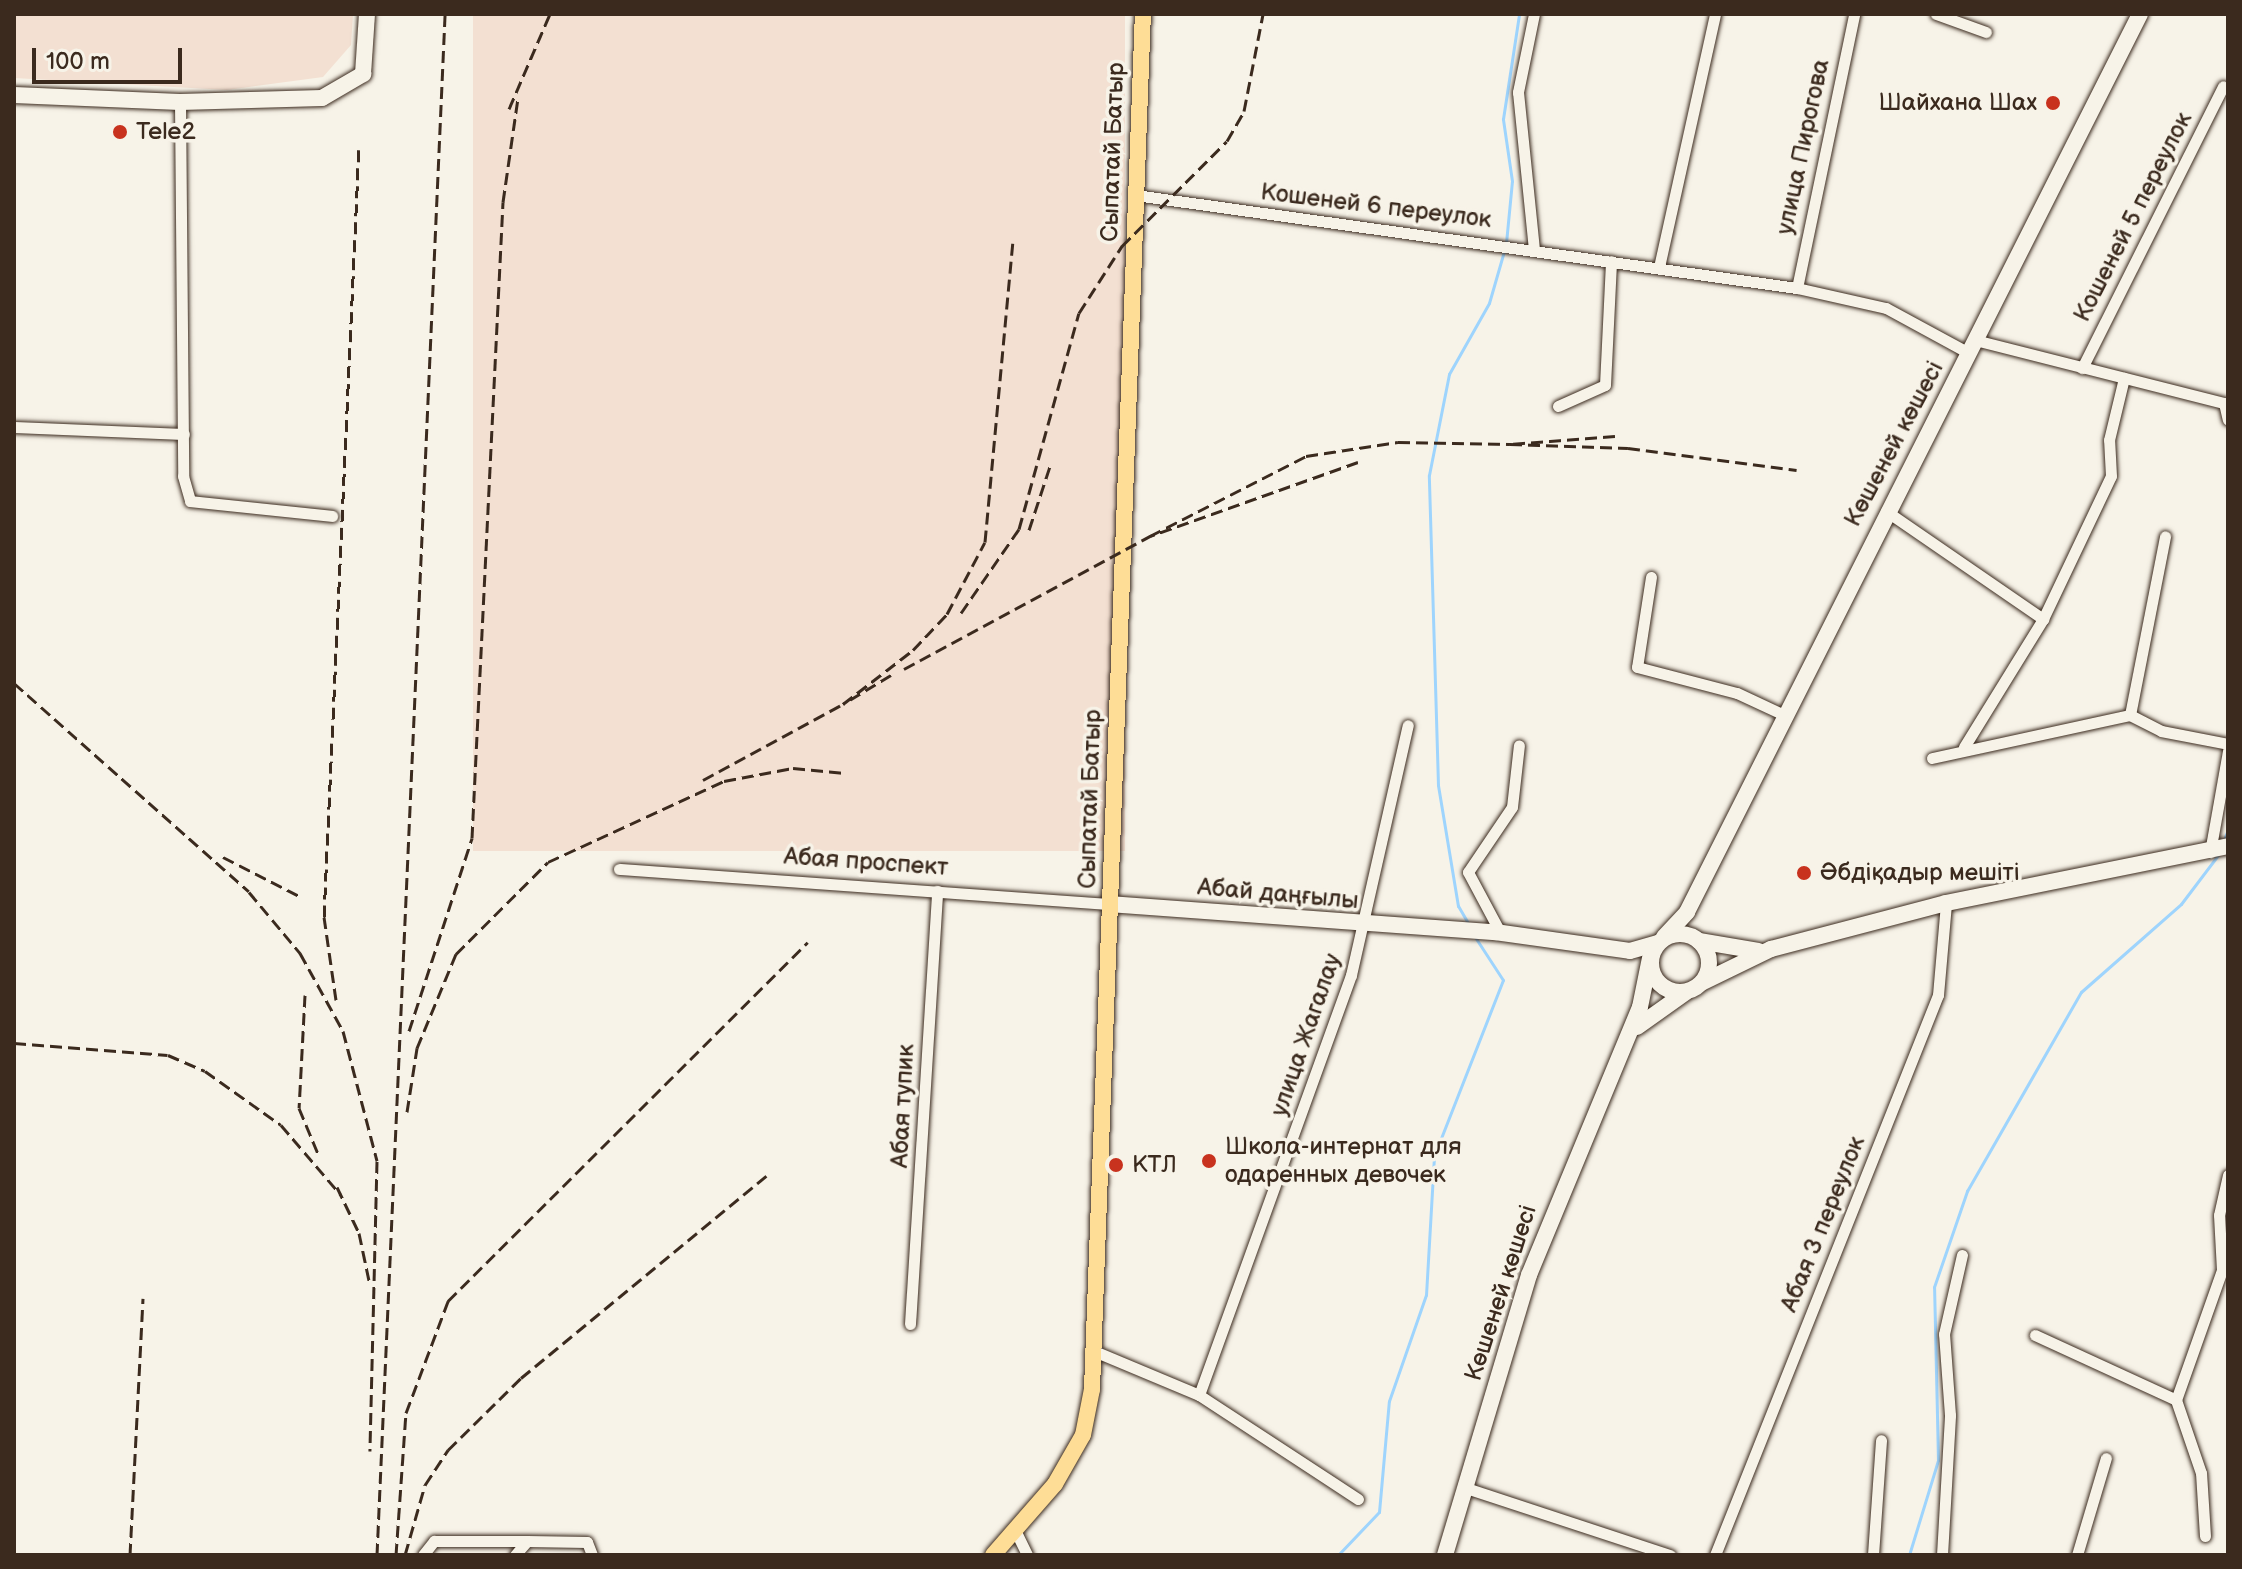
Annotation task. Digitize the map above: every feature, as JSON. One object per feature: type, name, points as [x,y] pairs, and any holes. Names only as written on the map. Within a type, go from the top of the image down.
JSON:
[{"type":"main road","points":[[14,95],[180,102],[286,101],[343,91],[363,74],[367,14]]},
{"type":"main road","name":"Сыпатай Батыр","points":[[993,1555],[1055,1484],[1083,1435],[1094,1351],[1143,14]]},
{"type":"main road","name":"Көшеней көшесі","points":[[1445,1555],[1552,1208],[1622,1052],[1655,959],[1693,898],[1782,714],[2140,14]]},
{"type":"main road","points":[[1622,1052],[1652,1010],[1771,949],[1946,903],[2228,846]]},
{"type":"main road","points":[[1693,898],[1698,940],[1709,965],[1703,982]]},
{"type":"main road","name":"Абай даңғылы","points":[[1110,904],[1497,932]]},
{"type":"main road","points":[[1497,932],[1655,959],[1698,940],[1731,951],[1771,949]]},
{"type":"main road","points":[[1601,948],[1643,951],[1687,992]]},
{"type":"street","points":[[1534,14],[1518,92],[1534,249]]},
{"type":"street","points":[[1659,267],[1715,14]]},
{"type":"street","name":"улица Пирогова","points":[[1797,288],[1854,14]]},
{"type":"street","points":[[1936,14],[1986,32]]},
{"type":"street","name":"Кошеней 5 переулок","points":[[2082,368],[2223,86]]},
{"type":"street","points":[[180,102],[184,434],[190,501],[332,516]]},
{"type":"street","name":"Кошеней 6 переулок","points":[[1135,195],[1797,288],[1886,308],[1972,346],[2082,368],[2224,403],[2228,420]]},
{"type":"street","points":[[1558,406],[1605,385],[1611,261]]},
{"type":"street","points":[[1964,747],[2043,619],[2111,476],[2109,440],[2124,378]]},
{"type":"street","points":[[14,427],[184,434]]},
{"type":"street","points":[[1886,511],[2043,619]]},
{"type":"street","points":[[2130,715],[2165,536]]},
{"type":"street","points":[[1651,577],[1637,667],[1737,693],[1782,714]]},
{"type":"street","points":[[1932,758],[1964,747],[2130,715],[2161,731],[2228,744]]},
{"type":"street","name":"улица Жагалау","points":[[1199,1395],[1367,925],[1408,725]]},
{"type":"street","points":[[1497,932],[1468,872],[1512,807],[1519,745]]},
{"type":"street","points":[[2210,852],[2228,751]]},
{"type":"street","name":"Абая проспект","points":[[619,869],[1110,904]]},
{"type":"street","name":"Абая тупик","points":[[910,1324],[937,891]]},
{"type":"street","name":"Абая 3 переулок","points":[[1715,1555],[1938,995],[1946,903]]},
{"type":"street","points":[[2205,1536],[2201,1473],[2176,1400],[2222,1270],[2219,1215],[2228,1175]]},
{"type":"street","points":[[1942,1555],[1950,1415],[1944,1334],[1962,1255]]},
{"type":"street","points":[[2035,1335],[2176,1400]]},
{"type":"street","points":[[1094,1351],[1199,1395],[1358,1499]]},
{"type":"street","points":[[1873,1555],[1881,1440]]},
{"type":"street","points":[[2077,1555],[2106,1458]]},
{"type":"street","points":[[1466,1488],[1670,1555]]},
{"type":"street","points":[[1015,1530],[1027,1555]]},
{"type":"street","points":[[423,1555],[434,1541],[587,1542],[592,1555]]},
{"type":"street","points":[[515,1555],[527,1541]]},
{"type":"shaded area","points":[[14,14],[353,14],[351,45],[323,77],[227,90],[14,78]]},
{"type":"shaded area","points":[[473,14],[1125,14],[1125,851],[473,851]]},
{"type":"waterway","points":[[1506,243],[1512,181],[1503,119],[1519,14]]},
{"type":"waterway","points":[[1468,923],[1458,906],[1438,785],[1429,475],[1449,374],[1489,303],[1504,251]]},
{"type":"waterway","points":[[2224,840],[2228,829]]},
{"type":"waterway","points":[[1909,1555],[1938,1460],[1934,1287],[1967,1191],[2081,992],[2181,904],[2218,855]]},
{"type":"waterway","points":[[1338,1555],[1379,1512],[1389,1401],[1426,1295],[1434,1156],[1503,980],[1475,937]]},
{"type":"railway","points":[[377,1555],[445,14]]},
{"type":"railway","points":[[509,109],[550,14]]},
{"type":"railway","points":[[961,613],[1019,529],[1079,313],[1122,246],[1227,141],[1244,111],[1263,14]]},
{"type":"railway","points":[[409,1031],[472,838],[503,202],[518,98]]},
{"type":"railway","points":[[336,1000],[324,917],[359,147]]},
{"type":"railway","points":[[891,675],[843,704],[913,650],[947,614],[985,542],[1013,238]]},
{"type":"railway","points":[[1615,436],[1510,444],[1628,448],[1797,470]]},
{"type":"railway","points":[[1358,462],[1150,536],[1306,456],[1398,442],[1510,444]]},
{"type":"railway","points":[[1029,530],[1050,466]]},
{"type":"railway","points":[[904,669],[1150,536]]},
{"type":"railway","points":[[14,683],[249,892],[300,953],[343,1031],[377,1161],[370,1451]]},
{"type":"railway","points":[[703,780],[843,704]]},
{"type":"railway","points":[[407,1112],[417,1048],[456,954],[548,862],[724,781],[793,768],[845,773]]},
{"type":"railway","points":[[223,857],[301,897]]},
{"type":"railway","points":[[396,1555],[406,1413],[448,1301],[808,942]]},
{"type":"railway","points":[[305,995],[299,1108],[319,1156]]},
{"type":"railway","points":[[14,1043],[168,1055],[205,1071],[281,1125],[341,1195]]},
{"type":"railway","points":[[405,1555],[425,1485],[448,1450],[521,1378],[770,1173]]},
{"type":"railway","points":[[337,1187],[359,1233],[370,1285]]},
{"type":"railway","points":[[130,1555],[143,1298]]},
{"type":"place","name":"Шайхана Шах","points":[[2053,103]]},
{"type":"place","name":"Tele2","points":[[120,132]]},
{"type":"place","name":"Әбдіқадыр мешіті","points":[[1804,873]]},
{"type":"place","name":"Школа-интернат для одаренных девочек","points":[[1209,1161]]},
{"type":"place","name":"КТЛ","points":[[1116,1165]]}]
